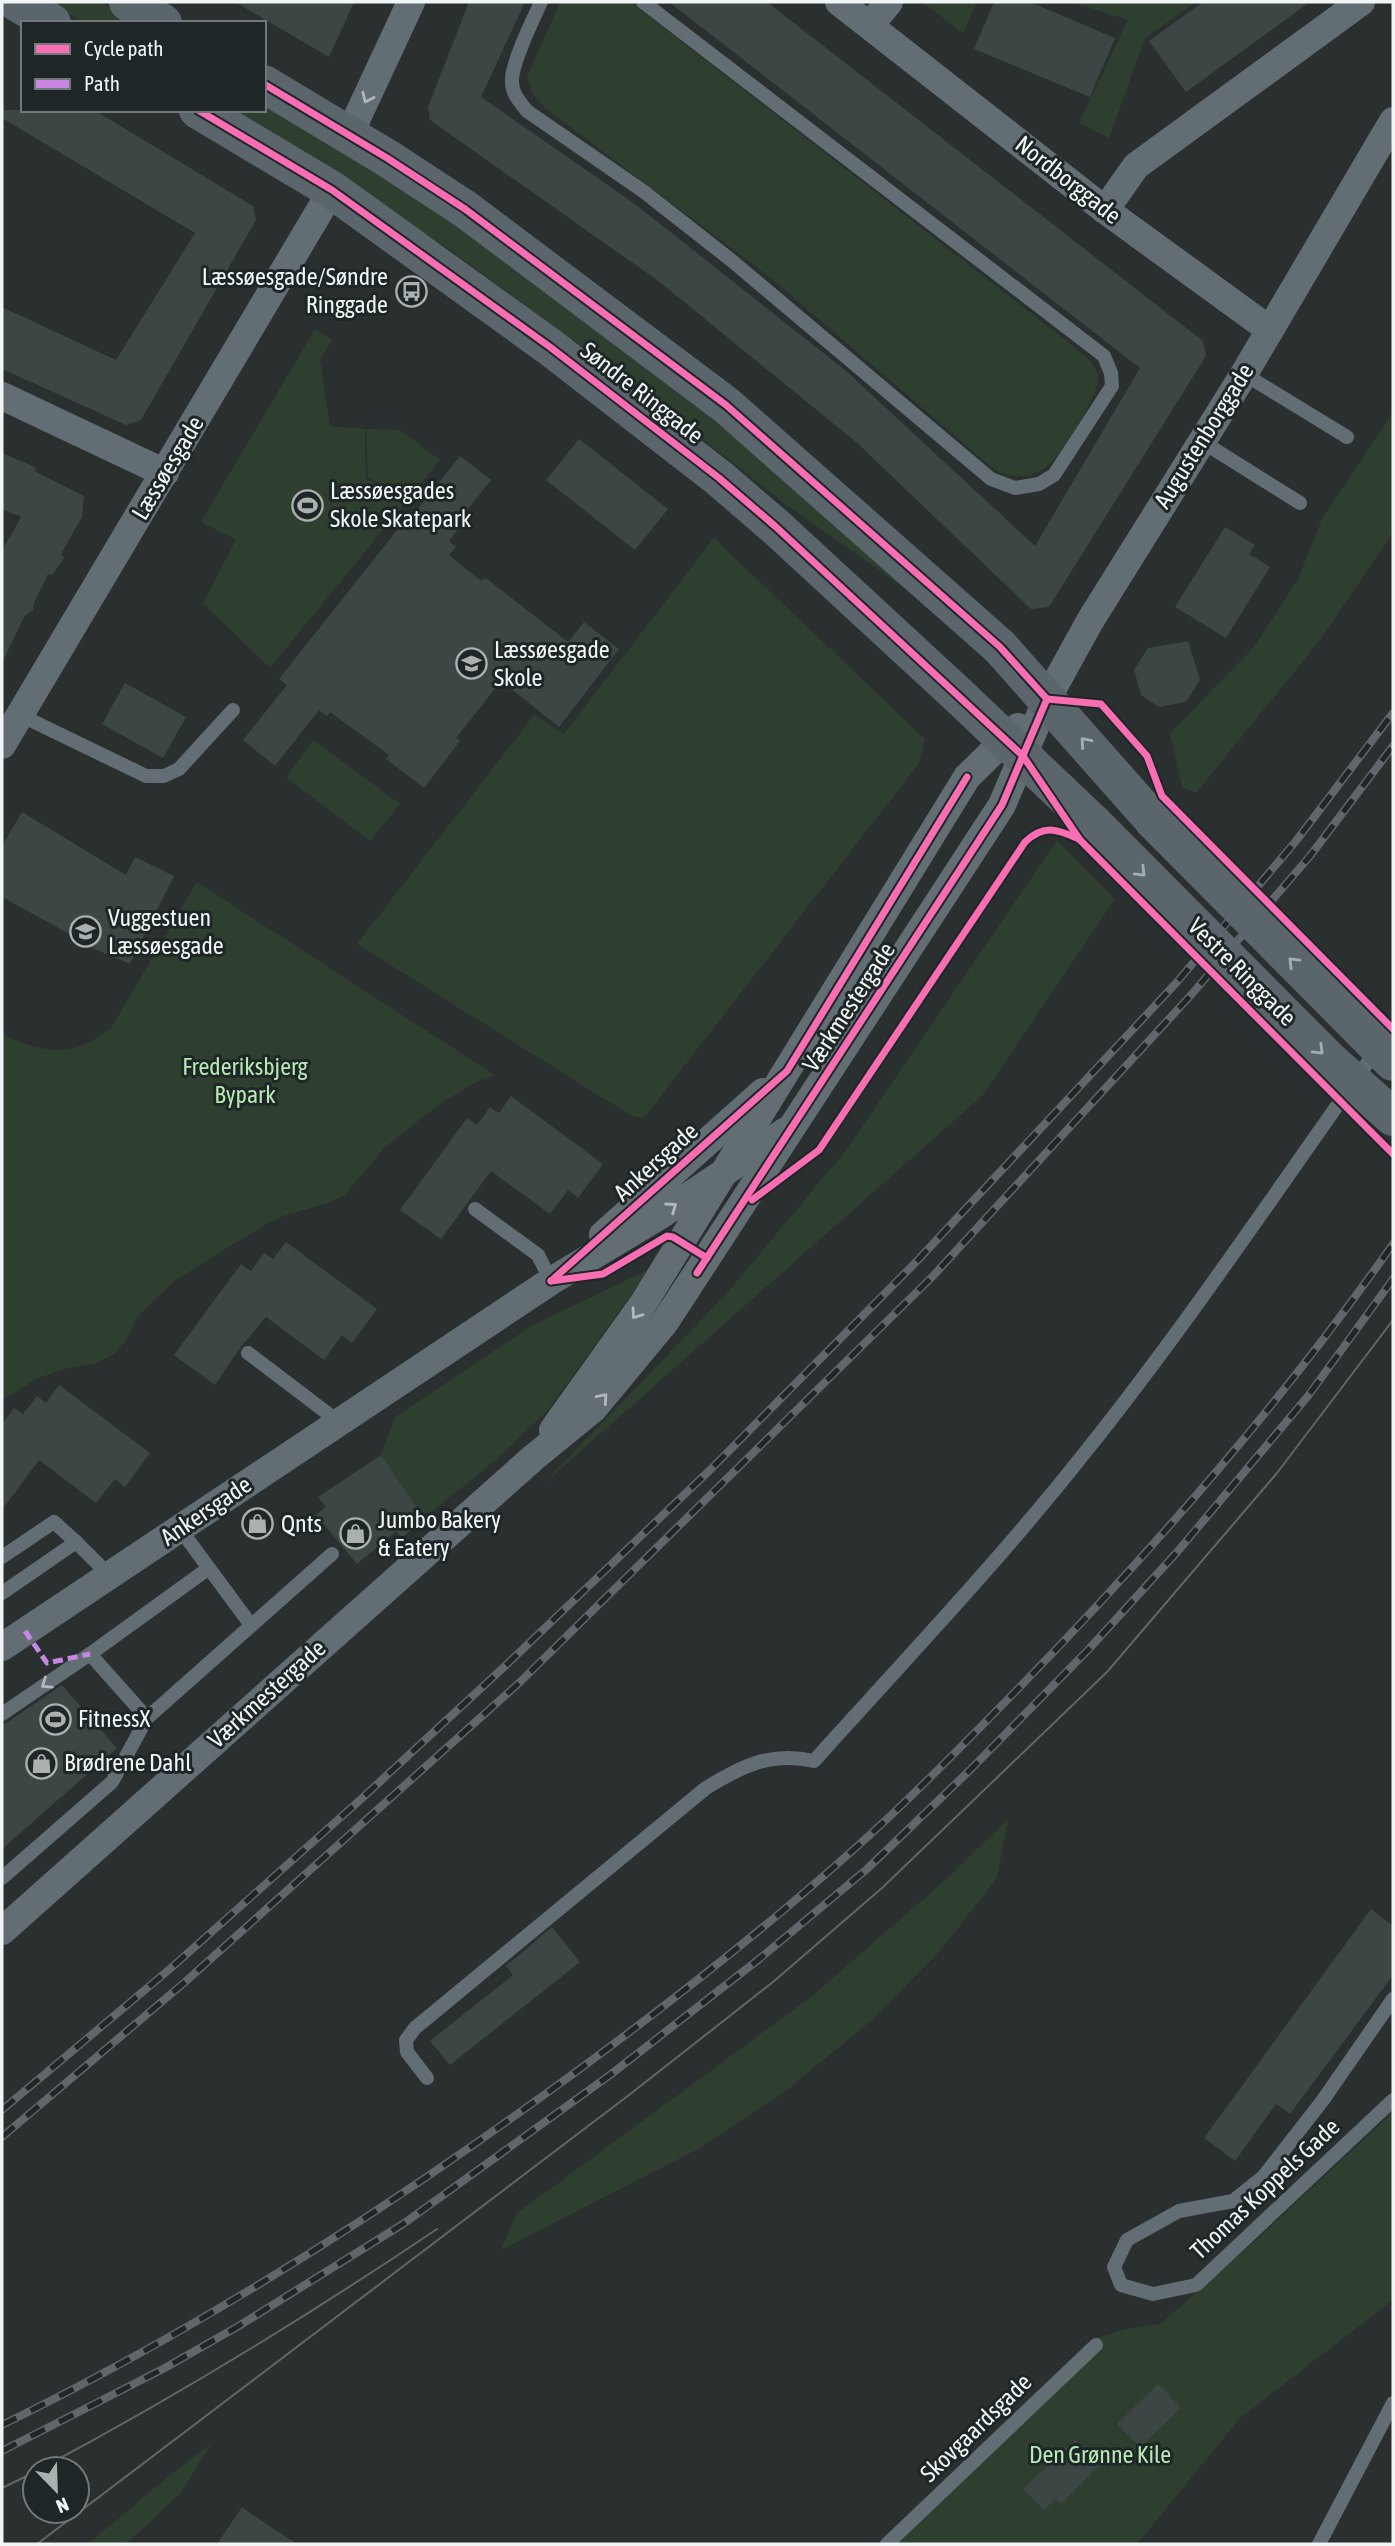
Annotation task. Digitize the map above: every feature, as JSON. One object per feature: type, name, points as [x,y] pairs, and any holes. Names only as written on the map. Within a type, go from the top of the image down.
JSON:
[{"type":"main road","points":[[16,2],[49,21]]},
{"type":"main road","points":[[128,2],[160,21]]},
{"type":"main road","name":"Søndre Ringgade","points":[[266,85],[465,209],[726,405],[1000,647],[1123,786]]},
{"type":"main road","name":"Søndre Ringgade","points":[[201,112],[332,190],[550,347],[719,478],[797,546],[1093,823]]},
{"type":"main road","name":"Vestre Ringgade","points":[[1123,786],[1153,820],[1393,1062]]},
{"type":"main road","name":"Vestre Ringgade","points":[[1093,823],[1329,1060],[1393,1117]]},
{"type":"street","points":[[349,135],[411,2]]},
{"type":"street","name":"Nordborggade","points":[[839,2],[1104,210],[1270,330]]},
{"type":"street","points":[[870,25],[890,2]]},
{"type":"street","points":[[1104,210],[1136,166],[1361,2]]},
{"type":"street","name":"Augustenborggade","points":[[1047,699],[1090,621],[1244,373],[1393,121]]},
{"type":"street","name":"Læssøesgade","points":[[2,745],[332,190]]},
{"type":"street","points":[[2,396],[165,473]]},
{"type":"street","name":"Værkmestergade","points":[[2,1931],[533,1458],[593,1409],[632,1365],[665,1322],[1002,805],[1014,748],[1047,699]]},
{"type":"street","name":"Værkmestergade","points":[[533,1458],[643,1304],[967,777],[1014,748]]},
{"type":"street","name":"Ankersgade","points":[[551,1281],[787,1071]]},
{"type":"street","name":"Ankersgade","points":[[2,1647],[551,1281],[659,1216],[795,1125]]},
{"type":"lane","points":[[541,2],[511,80],[515,96],[527,111],[643,191],[731,260],[991,479],[1015,488],[1039,484],[1054,475],[1112,386],[1111,373],[1104,356],[643,2]]},
{"type":"lane","points":[[1244,373],[1347,437]]},
{"type":"lane","points":[[1201,441],[1300,503]]},
{"type":"lane","points":[[20,715],[146,776],[164,776],[179,769],[233,710]]},
{"type":"lane","points":[[427,2078],[407,2052],[406,2040],[415,2028],[706,1788],[741,1767],[763,1759],[804,1758],[814,1761],[970,1588],[1083,1456],[1393,1027]]},
{"type":"lane","points":[[475,1209],[538,1255],[551,1281]]},
{"type":"lane","points":[[248,1353],[339,1422]]},
{"type":"lane","points":[[2,1557],[54,1522],[109,1575]]},
{"type":"lane","points":[[180,1528],[251,1625]]},
{"type":"lane","points":[[2,1593],[76,1542]]},
{"type":"lane","points":[[2,1878],[112,1782],[147,1718],[332,1554]]},
{"type":"lane","points":[[2,1714],[209,1568]]},
{"type":"lane","points":[[90,1654],[147,1718]]},
{"type":"lane","name":"Thomas Koppels Gade","points":[[1393,1999],[1323,2100],[1264,2177],[1233,2201],[1179,2211],[1127,2240],[1114,2267],[1121,2285],[1153,2294],[1196,2285],[1393,2100]]},
{"type":"lane","name":"Skovgaardsgade","points":[[887,2544],[1096,2345]]},
{"type":"lane","points":[[1319,2544],[1393,2403]]},
{"type":"green space","points":[[49,2],[101,2],[132,21],[81,21]]},
{"type":"green space","points":[[560,2],[631,2],[1086,356],[1097,372],[1097,383],[1079,423],[1054,460],[1042,470],[1030,475],[1017,476],[996,471],[767,275],[545,108],[533,94],[527,77]]},
{"type":"green space","points":[[922,2],[977,2],[963,33]]},
{"type":"green space","points":[[1071,2],[1196,2],[1145,38],[1109,138],[1079,123],[1128,20]]},
{"type":"green space","points":[[266,101],[444,213],[645,360],[920,599],[784,503],[651,398],[446,247],[225,112],[266,112]]},
{"type":"green space","name":"Læssøesgades Skole Skatepark","points":[[315,329],[332,340],[320,360],[330,426],[365,429],[366,480],[387,486],[368,478],[366,429],[400,430],[440,460],[270,668],[203,603],[236,540],[201,522]]},
{"type":"green space","points":[[1393,412],[1393,533],[1320,640],[1196,793],[1182,787],[1170,733],[1254,647],[1297,581],[1322,519]]},
{"type":"green space","points":[[714,538],[925,739],[920,762],[647,1114],[641,1118],[630,1115],[357,944],[534,715],[564,734]]},
{"type":"green space","points":[[313,740],[400,804],[370,841],[286,777]]},
{"type":"green space","points":[[1057,840],[1115,899],[983,1095],[539,1488],[729,1291],[847,1149]]},
{"type":"green space","name":"Frederiksbjerg Bypark","points":[[197,882],[496,1076],[482,1079],[442,1102],[384,1148],[345,1195],[266,1224],[174,1281],[136,1318],[128,1338],[114,1354],[96,1363],[64,1369],[38,1378],[2,1400],[2,1034],[44,1049],[65,1050],[92,1041],[111,1028]]},
{"type":"green space","points":[[650,1269],[549,1409],[496,1460],[424,1518],[381,1455],[395,1417],[531,1326]]},
{"type":"green space","points":[[1008,1819],[997,1878],[940,1951],[872,2020],[782,2094],[698,2149],[501,2250],[516,2214],[811,1997],[952,1874]]},
{"type":"green space","name":"Den Grønne Kile","points":[[1393,2112],[1393,2300],[1240,2418],[1137,2544],[898,2544],[1093,2339],[1127,2329],[1160,2324],[1265,2232]]},
{"type":"green space","points":[[212,2443],[181,2493],[126,2544],[88,2544],[174,2472]]},
{"type":"building","points":[[235,2],[354,2],[329,57]]},
{"type":"building","points":[[469,2],[525,2],[481,97],[635,204],[845,370],[1035,546],[1140,368],[669,2],[767,2],[1203,341],[1206,356],[1049,607],[1031,609],[856,442],[657,280],[430,120],[428,107]]},
{"type":"building","points":[[994,2],[1030,2],[1115,38],[1090,97],[974,49]]},
{"type":"building","points":[[1203,2],[1310,2],[1186,92],[1149,41]]},
{"type":"building","points":[[2,110],[97,112],[253,206],[256,220],[141,420],[126,425],[2,369],[2,307],[116,360],[195,233],[2,118]]},
{"type":"building","points":[[579,439],[668,509],[635,550],[546,480]]},
{"type":"building","points":[[2,453],[35,467],[36,472],[84,496],[82,517],[61,554],[64,558],[52,575],[48,574],[33,610],[24,617],[2,663],[2,551],[21,517],[2,509]]},
{"type":"building","points":[[460,456],[491,480],[455,525],[459,528],[449,541],[456,547],[449,555],[481,581],[486,578],[568,642],[584,622],[619,649],[559,727],[501,681],[456,738],[460,741],[424,788],[386,759],[389,755],[330,712],[327,716],[319,710],[275,766],[243,740],[287,685],[279,679],[412,511],[414,513]]},
{"type":"building","points":[[1225,527],[1255,545],[1249,554],[1270,567],[1226,638],[1175,607]]},
{"type":"building","points":[[1188,641],[1200,680],[1186,702],[1159,707],[1141,695],[1134,670],[1148,648]]},
{"type":"building","points":[[125,683],[186,717],[163,758],[102,724]]},
{"type":"building","points":[[22,812],[126,875],[135,857],[174,876],[130,964],[87,946],[88,944],[2,897],[2,846]]},
{"type":"building","points":[[511,1096],[603,1164],[578,1198],[568,1190],[550,1214],[491,1171],[441,1239],[400,1210],[467,1118],[477,1125],[490,1107],[499,1113]]},
{"type":"building","points":[[286,1242],[377,1309],[352,1343],[342,1335],[324,1360],[266,1317],[240,1348],[215,1385],[174,1355],[241,1264],[251,1271],[264,1253],[273,1259]]},
{"type":"building","points":[[59,1385],[150,1453],[125,1487],[115,1479],[96,1503],[39,1460],[2,1510],[2,1424],[14,1408],[23,1414],[37,1396],[46,1403]]},
{"type":"building","points":[[381,1455],[424,1518],[402,1538],[396,1531],[357,1564],[316,1515],[326,1507],[318,1497]]},
{"type":"building","points":[[62,1685],[117,1748],[2,1849],[2,1726]]},
{"type":"building","points":[[1371,1909],[1393,1926],[1393,1975],[1290,2114],[1276,2104],[1235,2161],[1204,2138]]},
{"type":"building","points":[[552,1927],[580,1962],[450,2065],[430,2041],[513,1975],[506,1966]]},
{"type":"building","points":[[1158,2384],[1181,2408],[1140,2447],[1117,2424]]},
{"type":"building","points":[[1075,2440],[1101,2464],[1061,2504],[1056,2499],[1044,2510],[1023,2489]]},
{"type":"building","points":[[242,2507],[259,2519],[297,2544],[217,2544]]},
{"type":"tram line","points":[[37,2544],[629,2095],[773,1982],[882,1888],[1107,1672],[1277,1473],[1393,1320]]},
{"type":"tram line","points":[[66,2455],[242,2354],[437,2229]]},
{"type":"tram line","points":[[2,2488],[21,2479]]},
{"type":"railway","points":[[2,2110],[171,1968],[359,1801],[711,1469],[917,1261],[1177,982],[1296,841],[1393,713]]},
{"type":"railway","points":[[2,2137],[185,1982],[519,1683],[933,1276],[1191,995],[1310,856],[1393,746]]},
{"type":"railway","points":[[2,2425],[186,2327],[364,2219],[623,2037],[807,1890],[933,1775],[1113,1589],[1259,1421],[1393,1244]]},
{"type":"railway","points":[[2,2451],[163,2369],[237,2327],[403,2224],[610,2075],[758,1960],[867,1869],[970,1770],[1088,1650],[1178,1551],[1308,1396],[1393,1279]]},
{"type":"marked path","points":[[25,1631],[47,1663],[90,1654]]},
{"type":"cycle path","points":[[266,85],[387,158],[465,209],[726,405],[1000,647],[1047,699]]},
{"type":"cycle path","points":[[201,112],[332,190],[550,347],[719,478],[776,527],[1023,756],[1080,840],[1393,1154]]},
{"type":"cycle path","points":[[1047,699],[1101,704],[1147,756],[1162,796],[1393,1029]]},
{"type":"cycle path","points":[[697,1273],[1002,805],[1047,699]]},
{"type":"cycle path","points":[[551,1281],[787,1071],[967,777]]},
{"type":"cycle path","points":[[752,1200],[819,1150],[1025,842],[1038,833],[1051,830],[1079,839]]},
{"type":"cycle path","points":[[551,1281],[603,1274],[667,1236],[707,1258]]},
{"type":"place","name":"Læssøesgade/Søndre Ringgade","points":[[411,291]]},
{"type":"place","name":"Læssøesgades Skole Skatepark","points":[[307,505]]},
{"type":"place","name":"Læssøesgade Skole","points":[[471,664]]},
{"type":"place","name":"Vuggestuen Læssøesgade","points":[[85,932]]},
{"type":"place","name":"Qnts","points":[[258,1524]]},
{"type":"place","name":"Jumbo Bakery & Eatery","points":[[355,1534]]},
{"type":"place","name":"FitnessX","points":[[55,1719]]},
{"type":"place","name":"Brødrene Dahl","points":[[41,1763]]}]
